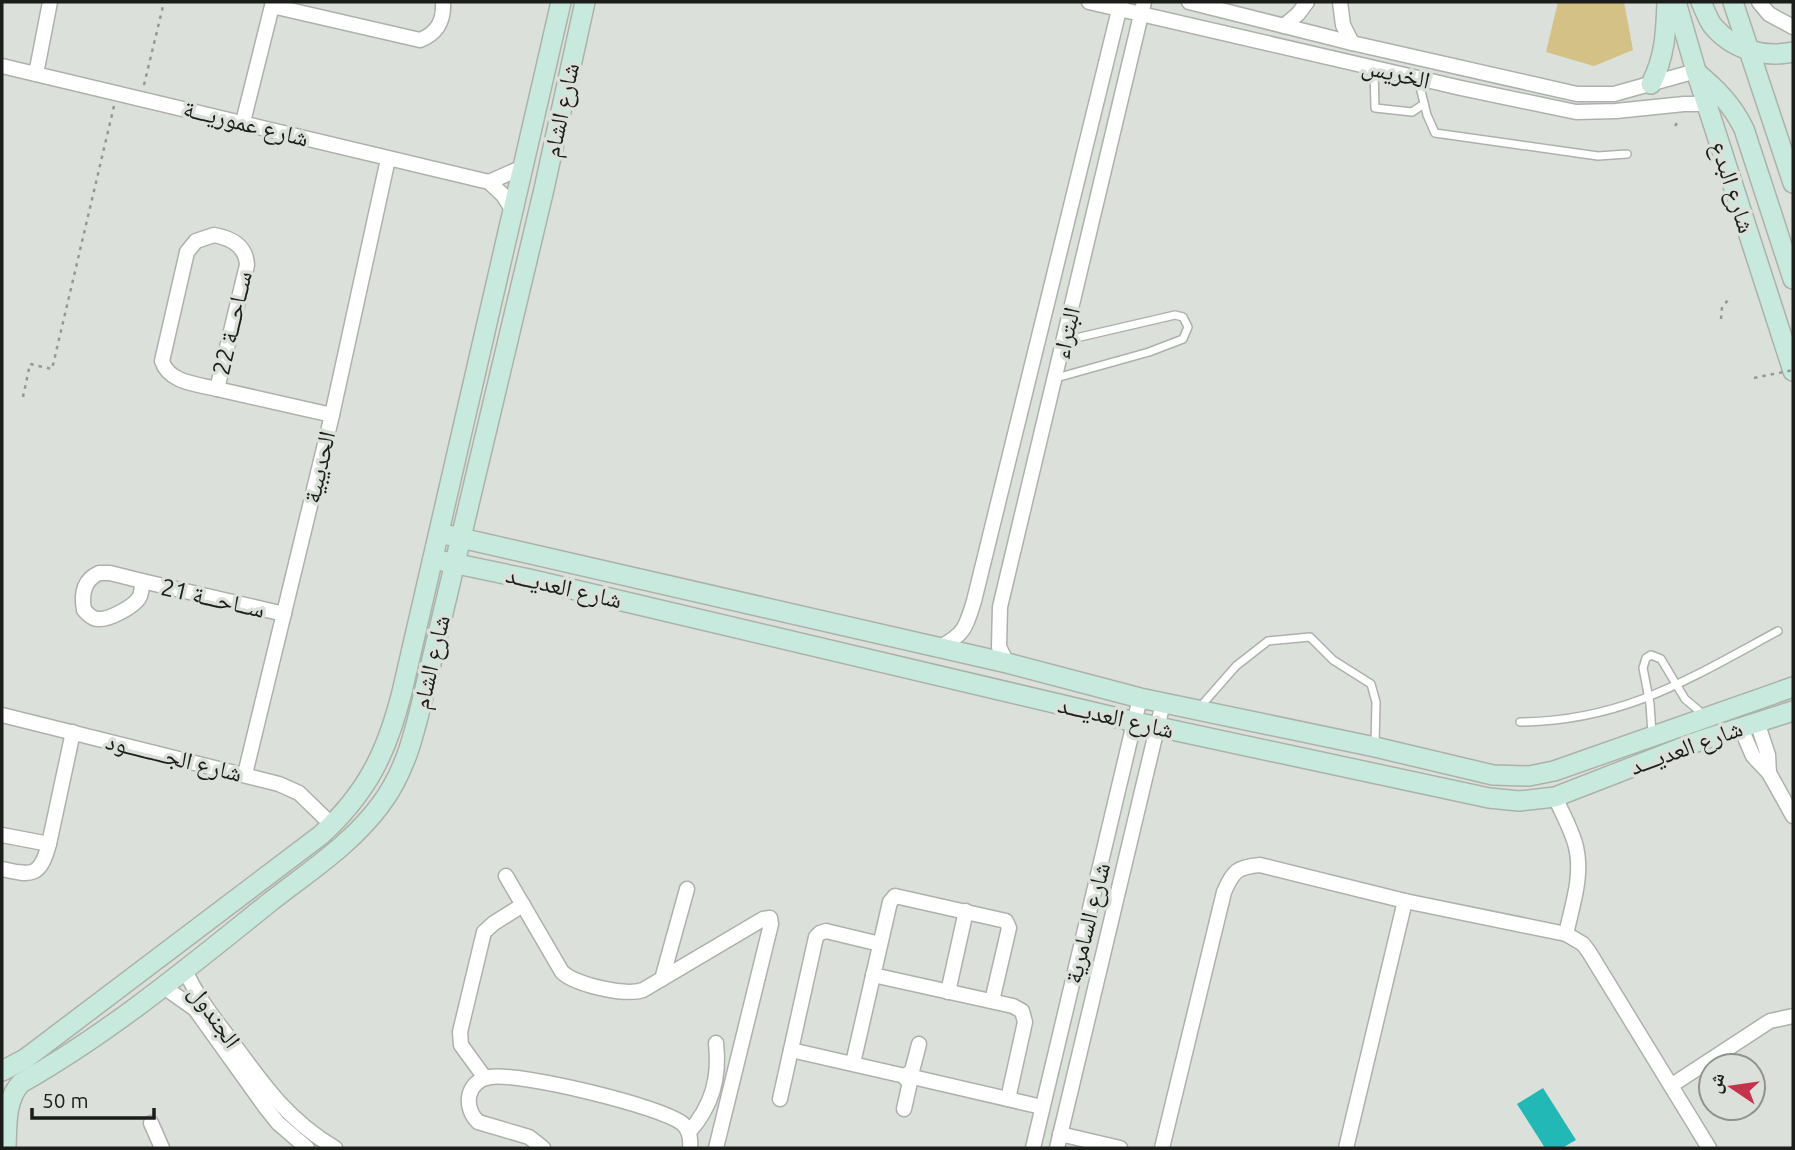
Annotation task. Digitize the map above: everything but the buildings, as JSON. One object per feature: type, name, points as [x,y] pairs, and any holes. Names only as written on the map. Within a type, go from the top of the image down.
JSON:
[{"type":"street","points":[[36,74],[50,2]]},
{"type":"street","points":[[243,122],[273,4],[420,40],[434,33],[440,24],[443,2]]},
{"type":"street","name":"شارع الشام","points":[[2,1072],[25,1059],[332,825],[371,777],[389,738],[433,559],[561,2]]},
{"type":"street","name":"شارع الشام","points":[[6,1148],[7,1097],[21,1083],[164,988],[347,841],[388,795],[410,749],[544,189],[585,2]]},
{"type":"street","name":"الخريس","points":[[1089,2],[1142,8],[1374,68],[1576,112],[1706,104]]},
{"type":"street","name":"الخريس","points":[[1189,2],[1352,43],[1577,93],[1614,94],[1696,71]]},
{"type":"street","points":[[1284,26],[1307,2]]},
{"type":"street","points":[[1340,2],[1343,25],[1352,43]]},
{"type":"street","points":[[1651,84],[1664,51],[1667,2]]},
{"type":"street","name":"شارع البدع","points":[[1676,2],[1706,104],[1793,370]]},
{"type":"street","points":[[1701,2],[1712,25],[1730,41],[1762,54],[1793,52]]},
{"type":"street","points":[[1734,2],[1793,183]]},
{"type":"street","points":[[1759,2],[1769,14],[1793,27]]},
{"type":"street","name":"البتراء","points":[[940,647],[966,629],[974,601],[1120,5]]},
{"type":"street","name":"البتراء","points":[[1007,663],[999,647],[1000,607],[1142,8]]},
{"type":"street","name":"شارع عموريـــة","points":[[2,66],[489,182]]},
{"type":"street","points":[[1696,71],[1725,97],[1744,129],[1793,279]]},
{"type":"street","name":"الحديبية","points":[[245,774],[332,415],[388,159]]},
{"type":"street","points":[[513,211],[503,195],[489,182],[523,167]]},
{"type":"street","name":"ســاحـــة 22","points":[[217,389],[247,265],[244,252],[236,243],[214,235],[196,241],[187,252],[162,361],[169,374],[176,379],[217,389],[332,415]]},
{"type":"street","name":"شارع العديـــد","points":[[439,533],[940,647],[1163,704],[1510,777],[1553,771],[1793,687]]},
{"type":"street","name":"شارع العديـــد","points":[[433,559],[529,579],[1157,727],[1489,798],[1519,801],[1555,797],[1749,724],[1793,711]]},
{"type":"street","name":"ســاحـــة 21","points":[[142,581],[284,614]]},
{"type":"street","name":"شارع السامرية","points":[[1033,1148],[1140,698]]},
{"type":"street","name":"شارع السامرية","points":[[1059,1141],[1163,704]]},
{"type":"street","name":"شارع الجــــــــود","points":[[2,715],[278,784],[299,793],[332,825]]},
{"type":"street","points":[[1749,724],[1753,756],[1769,773],[1793,816]]},
{"type":"street","points":[[2,869],[24,874],[33,872],[44,863],[73,732]]},
{"type":"street","points":[[1555,797],[1573,836],[1578,859],[1577,882],[1566,934]]},
{"type":"street","points":[[2,835],[49,845]]},
{"type":"street","points":[[1162,1148],[1224,892],[1231,876],[1243,867],[1260,865],[1405,901],[1566,934],[1583,944],[1709,1148]]},
{"type":"street","points":[[506,876],[568,978],[631,993],[643,990],[763,919],[770,918],[716,1148]]},
{"type":"street","points":[[662,979],[687,889]]},
{"type":"street","points":[[853,1063],[890,902],[895,896],[1004,920],[1009,925],[992,1002]]},
{"type":"street","points":[[1346,1148],[1405,901]]},
{"type":"street","points":[[485,1078],[461,1045],[460,1032],[484,932],[523,905]]},
{"type":"street","points":[[948,992],[966,911]]},
{"type":"street","points":[[780,1099],[818,935],[826,932],[880,944]]},
{"type":"street","name":"الجندول","points":[[185,970],[201,1000],[276,1101],[303,1128],[335,1148]]},
{"type":"street","points":[[873,975],[1016,1007],[1022,1011],[1025,1018],[1008,1099]]},
{"type":"street","name":"الجندول","points":[[164,988],[195,1010],[265,1108],[307,1148]]},
{"type":"street","points":[[1672,1085],[1770,1021],[1793,1016]]},
{"type":"street","points":[[689,1132],[712,1098],[718,1071],[716,1043]]},
{"type":"street","points":[[904,1109],[919,1044]]},
{"type":"street","points":[[791,1050],[1042,1107]]},
{"type":"street","points":[[543,1148],[529,1137],[484,1125],[473,1117],[468,1098],[474,1085],[485,1078],[499,1076],[543,1082],[607,1096],[676,1119],[689,1132],[690,1148]]},
{"type":"street","points":[[151,1123],[162,1148]]},
{"type":"street","points":[[1059,1141],[1120,1148]]},
{"type":"lane","points":[[1374,68],[1375,108],[1412,112],[1424,104]]},
{"type":"lane","points":[[1418,78],[1435,133],[1598,156],[1627,154]]},
{"type":"lane","points":[[1055,379],[1149,352],[1183,339],[1188,327],[1183,317],[1175,315],[1063,341]]},
{"type":"lane","points":[[1520,722],[1576,719],[1649,698],[1676,687],[1778,631]]},
{"type":"lane","points":[[1197,710],[1236,666],[1268,641],[1310,637],[1333,660],[1371,684],[1376,702],[1375,747]]},
{"type":"lane","points":[[1651,738],[1649,698],[1643,662],[1651,655],[1661,659],[1676,687],[1690,705],[1709,718]]},
{"type":"path","points":[[141,98],[164,2]]},
{"type":"path","points":[[23,397],[30,364],[52,369],[117,93]]},
{"type":"path","points":[[1721,319],[1722,307],[1730,298]]},
{"type":"path","points":[[1754,378],[1793,370]]},
{"type":"shaded area","points":[[1558,2],[1624,2],[1633,50],[1594,66],[1546,52]]},
{"type":"water","points":[[1543,1088],[1576,1140],[1562,1148],[1545,1148],[1517,1104]]}]
